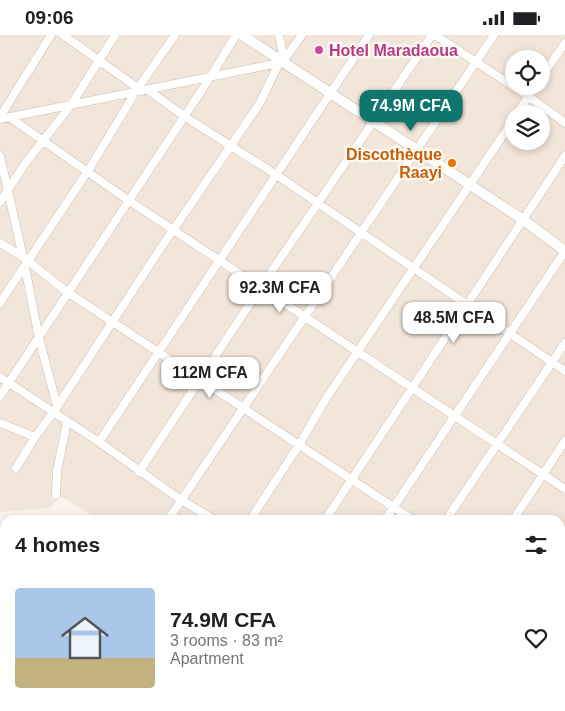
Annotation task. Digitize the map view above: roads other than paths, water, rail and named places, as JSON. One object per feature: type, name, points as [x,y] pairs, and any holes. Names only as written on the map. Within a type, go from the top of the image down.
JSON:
[{"type":"street","points":[[0,118],[51,35]]},
{"type":"street","points":[[63,35],[98,59],[137,90]]},
{"type":"street","points":[[0,202],[70,105],[115,35]]},
{"type":"street","points":[[0,303],[25,261],[88,171],[137,90],[175,35]]},
{"type":"street","points":[[0,395],[211,76],[236,35]]},
{"type":"street","points":[[242,35],[522,219],[565,251],[389,515]]},
{"type":"street","points":[[279,35],[282,62]]},
{"type":"street","points":[[16,468],[112,321],[260,103],[282,62],[302,35]]},
{"type":"street","points":[[99,442],[369,35]]},
{"type":"street","points":[[139,472],[260,287],[433,35],[565,123]]},
{"type":"street","points":[[171,515],[494,35]]},
{"type":"street","points":[[550,65],[565,43]]},
{"type":"street","points":[[0,118],[282,62]]},
{"type":"street","points":[[148,90],[565,371]]},
{"type":"street","points":[[523,105],[528,97]]},
{"type":"street","points":[[9,117],[220,261],[565,489]]},
{"type":"street","points":[[253,515],[299,445],[327,397],[505,132]]},
{"type":"street","points":[[0,156],[25,261],[55,410]]},
{"type":"street","points":[[328,515],[565,156]]},
{"type":"street","points":[[0,243],[67,292],[405,515]]},
{"type":"street","points":[[449,515],[565,343]]},
{"type":"street","points":[[0,377],[55,410],[67,421],[139,472],[206,515]]},
{"type":"street","points":[[56,495],[57,471],[67,421]]},
{"type":"street","points":[[0,423],[35,437]]},
{"type":"street","points":[[515,515],[565,441]]},
{"type":"place","name":"Hotel Maradaoua","points":[[319,50]]},
{"type":"place","name":"Discothèque Raayi","points":[[452,163]]}]
